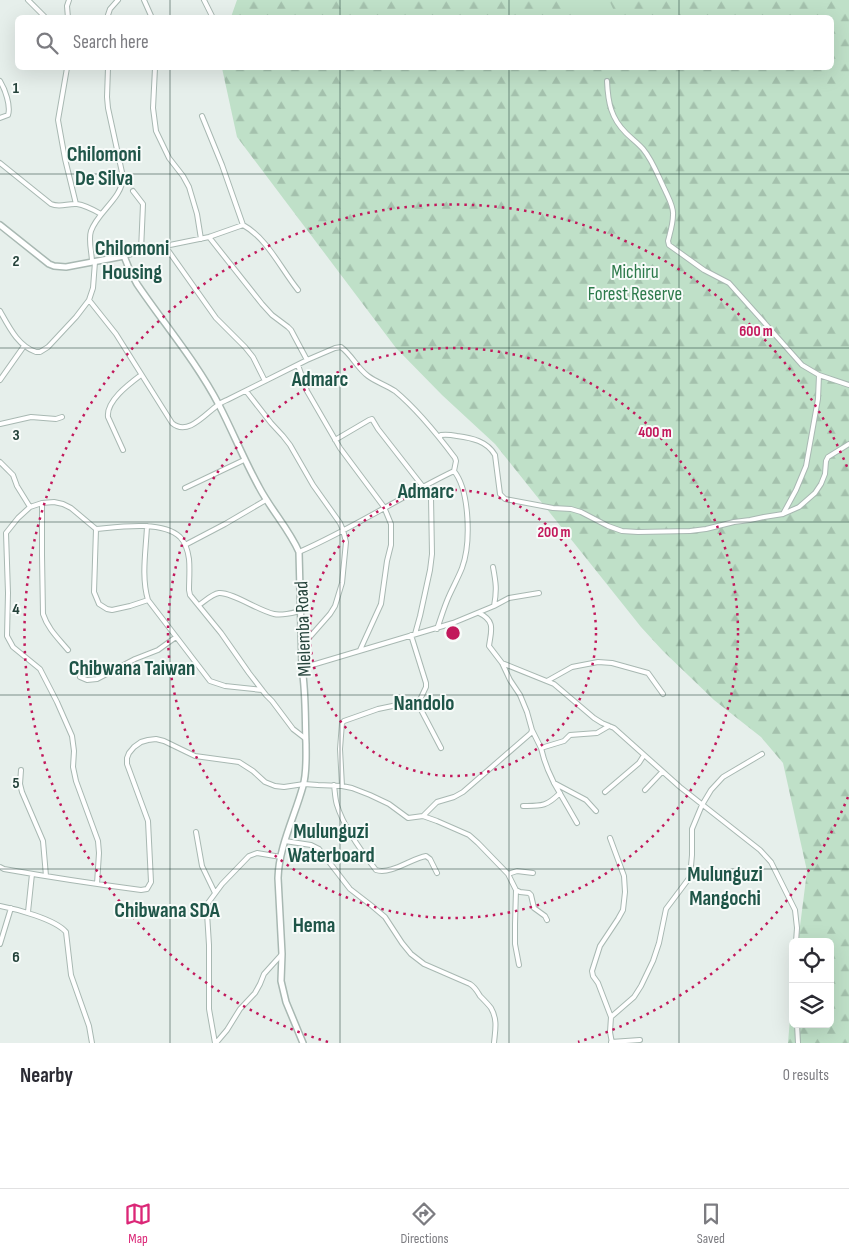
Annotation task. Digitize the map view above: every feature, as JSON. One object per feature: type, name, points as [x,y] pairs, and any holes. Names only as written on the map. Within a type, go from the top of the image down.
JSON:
[{"type":"street","points":[[28,0],[43,15]]},
{"type":"street","points":[[67,15],[69,0]]},
{"type":"street","points":[[108,15],[110,9],[118,0]]},
{"type":"street","points":[[144,0],[151,15]]},
{"type":"street","points":[[204,0],[211,15]]},
{"type":"street","points":[[67,70],[58,120],[76,204]]},
{"type":"street","points":[[0,311],[24,346],[36,352],[44,350],[73,321],[89,300],[94,288],[91,232],[101,214],[121,188],[123,178],[108,108],[108,70]]},
{"type":"street","points":[[155,70],[153,108],[156,131],[169,158],[189,187],[197,214],[201,239]]},
{"type":"street","points":[[0,81],[10,110],[8,115],[0,118]]},
{"type":"street","points":[[607,81],[609,104],[615,120],[650,158],[673,210],[674,216],[668,241],[669,244],[704,270],[729,283],[802,365],[819,375],[849,384]]},
{"type":"street","points":[[202,116],[243,225],[257,235],[266,245],[298,290]]},
{"type":"street","points":[[0,163],[51,204],[58,206],[76,204],[101,214]]},
{"type":"street","points":[[133,192],[143,204],[141,251]]},
{"type":"street","points":[[0,225],[48,264],[66,267],[201,239],[243,225]]},
{"type":"street","points":[[209,237],[262,304],[272,315],[291,330],[307,360]]},
{"type":"street","points":[[165,246],[216,318],[253,357],[265,381]]},
{"type":"street","name":"Mlelemba Road","points":[[124,256],[137,284],[191,359],[218,404],[244,460],[266,500],[295,542],[299,552],[306,768],[304,784],[285,841],[278,878],[282,988],[303,1043]]},
{"type":"street","points":[[89,300],[116,334],[172,423],[179,427],[188,426],[196,422],[218,404],[307,360],[342,347],[367,375],[390,388],[405,400],[440,437],[456,461],[454,471],[461,481],[466,502],[466,548],[462,568],[436,629]]},
{"type":"street","points":[[0,380],[24,346]]},
{"type":"street","points":[[298,365],[307,391],[349,461],[384,507],[391,524],[391,545],[381,604],[360,650]]},
{"type":"street","points":[[123,450],[108,417],[108,413],[113,402],[141,375]]},
{"type":"street","points":[[784,514],[806,466],[818,399],[819,375]]},
{"type":"street","points":[[246,391],[290,445],[313,485],[343,530],[347,547],[342,583],[330,614],[301,647]]},
{"type":"street","points":[[0,424],[31,417],[56,419],[62,417]]},
{"type":"street","points":[[336,440],[372,419],[431,497],[432,554],[428,584],[413,635],[426,683],[418,704]]},
{"type":"street","points":[[440,437],[444,434],[468,437],[483,442],[495,455],[500,494],[505,499],[520,503],[571,509],[622,531],[638,532],[690,531],[784,514],[799,507],[815,493],[825,474],[828,456],[849,444]]},
{"type":"street","points":[[185,488],[244,460]]},
{"type":"street","points":[[0,462],[13,475],[17,486],[30,507]]},
{"type":"street","points":[[299,552],[422,486],[454,471]]},
{"type":"street","points":[[185,545],[266,500]]},
{"type":"street","points":[[0,536],[6,533],[30,507],[54,502],[71,508],[96,529],[119,526],[147,526],[172,532],[180,537],[185,545],[189,560],[190,595],[293,729],[306,740]]},
{"type":"street","points":[[42,503],[43,614],[52,632],[68,650]]},
{"type":"street","points":[[147,526],[144,580],[148,600],[208,679],[225,686],[262,690]]},
{"type":"street","points":[[96,529],[94,592],[99,604],[112,610],[148,600]]},
{"type":"street","points":[[6,533],[7,636],[13,647],[40,669],[72,736],[74,750],[73,767],[76,782],[98,841],[97,884]]},
{"type":"street","points":[[493,567],[496,586],[494,606]]},
{"type":"street","points":[[199,605],[217,593],[222,593],[273,614],[301,611]]},
{"type":"street","points":[[302,668],[436,629],[479,613],[509,598],[539,593]]},
{"type":"street","points":[[479,613],[484,615],[492,626],[489,646],[502,663],[520,695],[554,783],[577,823]]},
{"type":"street","points":[[80,677],[87,680],[97,679],[135,659],[158,650],[176,637]]},
{"type":"street","points":[[547,681],[572,667],[598,662],[612,663],[648,673],[663,694]]},
{"type":"street","points":[[502,663],[554,684],[594,718],[614,728],[662,772],[760,850],[771,862],[795,910],[796,938]]},
{"type":"street","points":[[342,786],[340,749],[342,723],[378,709],[402,704],[418,704]]},
{"type":"street","points":[[418,704],[441,748]]},
{"type":"street","points":[[541,748],[564,741],[570,735],[597,733],[609,726]]},
{"type":"street","points":[[422,816],[437,802],[464,792],[531,733],[532,730]]},
{"type":"street","points":[[0,867],[97,884],[141,890],[147,889],[150,885],[148,821],[127,764],[127,758],[129,753],[141,742],[156,739],[195,756],[239,762],[266,782],[275,786],[284,787],[304,784],[334,785],[360,791],[389,804],[408,818],[422,816],[469,836],[508,874],[516,890],[515,944],[519,966]]},
{"type":"street","points":[[605,792],[632,770],[644,754]]},
{"type":"street","points":[[611,1017],[634,997],[641,986],[659,943],[663,915],[690,877],[693,823],[702,805],[711,790],[723,776],[762,754]]},
{"type":"street","points":[[21,770],[20,784],[22,792],[43,841],[46,876]]},
{"type":"street","points":[[645,790],[662,772]]},
{"type":"street","points":[[554,783],[586,800],[596,811]]},
{"type":"street","points":[[334,785],[337,804],[343,819],[376,870],[394,868],[426,856],[430,859],[438,873]]},
{"type":"street","points":[[523,806],[541,806],[560,793]]},
{"type":"street","points":[[196,832],[202,866],[215,893]]},
{"type":"street","points":[[610,838],[624,876],[626,892],[623,910],[600,946],[592,971],[611,1017],[611,1042],[640,1040]]},
{"type":"street","points":[[285,841],[311,845],[319,849],[350,889],[385,917],[411,954],[424,964],[474,987],[493,1012],[496,1023],[494,1043]]},
{"type":"street","points":[[215,1043],[209,1009],[208,904],[232,873],[251,854],[260,853],[281,857]]},
{"type":"street","points":[[508,874],[517,871],[533,873]]},
{"type":"street","points":[[28,912],[32,874]]},
{"type":"street","points":[[516,890],[531,895],[534,908],[545,916],[547,920]]},
{"type":"street","points":[[0,906],[28,912],[61,927],[66,932],[71,975],[89,1026],[92,1043]]},
{"type":"street","points":[[0,944],[12,908]]},
{"type":"street","points":[[215,1043],[227,1030],[240,1009],[255,993],[264,974],[282,954]]},
{"type":"street","points":[[797,1028],[798,1043]]},
{"type":"green space","name":"Michiru Forest Reserve","points":[[237,0],[849,0],[849,1043],[788,1043],[789,1028],[834,1028],[834,938],[799,938],[807,871],[783,763],[761,737],[714,700],[663,651],[641,627],[495,444],[442,395],[396,348],[237,137],[222,70],[834,70],[834,15],[232,15]]},
{"type":"green space","points":[[575,0],[609,0],[616,15],[581,15]]},
{"type":"district","name":"Chilomoni De Silva","points":[[104,166]]},
{"type":"district","name":"Chilomoni Housing","points":[[132,260]]},
{"type":"district","name":"Admarc","points":[[320,379]]},
{"type":"district","name":"Admarc","points":[[426,491]]},
{"type":"district","name":"Chibwana Taiwan","points":[[132,668]]},
{"type":"district","name":"Nandolo","points":[[424,703]]},
{"type":"district","name":"Mulunguzi Waterboard","points":[[331,843]]},
{"type":"district","name":"Mulunguzi Mangochi","points":[[725,886]]},
{"type":"district","name":"Chibwana SDA","points":[[167,910]]},
{"type":"district","name":"Hema","points":[[314,925]]}]
